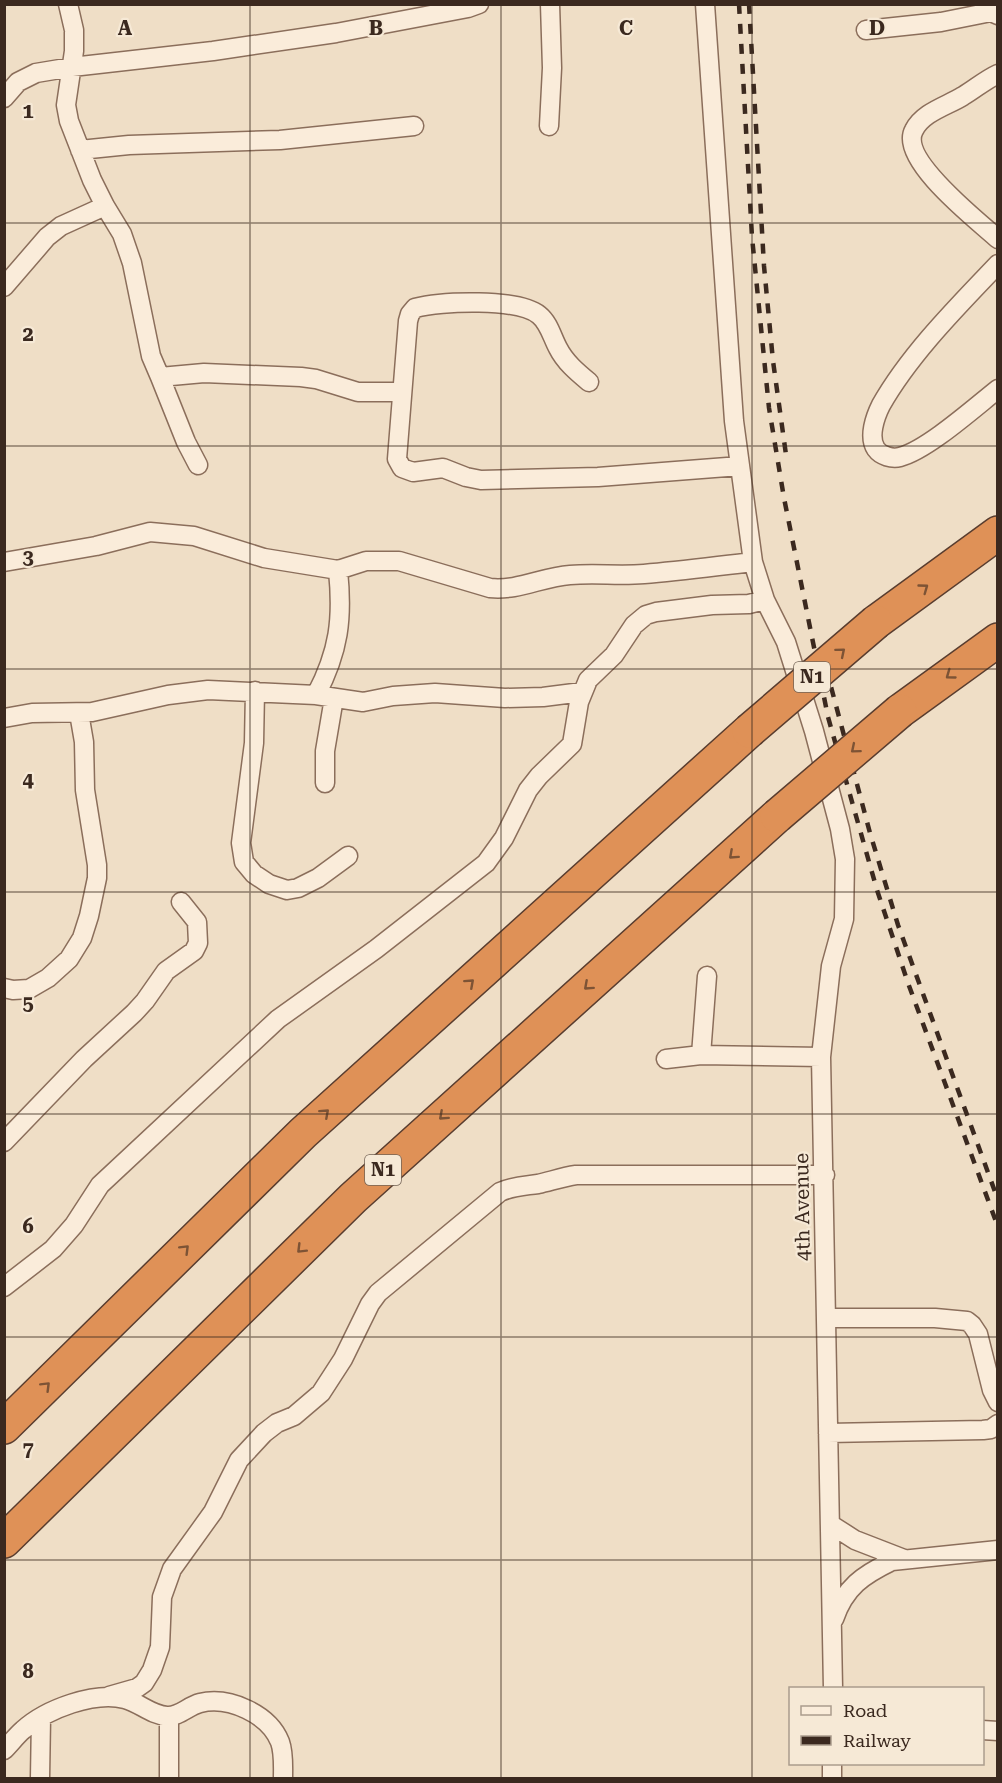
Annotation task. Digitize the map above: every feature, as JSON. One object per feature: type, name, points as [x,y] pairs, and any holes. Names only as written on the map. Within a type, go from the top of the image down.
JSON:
[{"type":"highway","name":"N1","points":[[4,1427],[303,1133],[748,731],[876,622],[998,533]]},
{"type":"highway","name":"N1","points":[[4,1541],[353,1198],[777,816],[900,711],[998,640]]},
{"type":"street","points":[[68,4],[74,30],[74,51],[66,105],[69,122],[105,206],[122,234],[132,263],[151,356],[186,442],[198,465]]},
{"type":"street","points":[[4,98],[18,82],[36,73],[224,50],[336,33],[479,4]]},
{"type":"street","points":[[549,126],[552,68],[550,4]]},
{"type":"street","name":"4th Avenue","points":[[705,4],[734,421],[753,562],[765,600],[786,642],[814,732],[840,829],[845,859],[844,919],[831,966],[821,1057],[833,1623],[832,1687]]},
{"type":"street","points":[[866,30],[941,22],[991,12],[998,15]]},
{"type":"street","points":[[998,74],[982,81],[965,95],[923,119],[915,128],[911,139],[918,159],[946,192],[998,239]]},
{"type":"street","points":[[80,150],[129,145],[280,140],[414,126]]},
{"type":"street","points":[[4,287],[54,231],[105,206]]},
{"type":"street","points":[[998,264],[957,307],[898,378],[874,423],[873,441],[876,450],[890,458],[899,458],[921,448],[998,389]]},
{"type":"street","points":[[589,382],[565,359],[546,323],[539,315],[527,309],[512,305],[458,303],[423,306],[412,310],[408,321],[397,459],[402,468],[413,472],[442,468],[481,480],[598,477],[741,466]]},
{"type":"street","points":[[160,377],[204,373],[301,377],[316,379],[358,392],[402,392]]},
{"type":"street","points":[[4,562],[96,546],[150,532],[194,536],[264,558],[338,570],[366,561],[399,561],[501,590],[570,575],[644,574],[753,562]]},
{"type":"street","points":[[315,694],[328,671],[338,634],[341,593],[338,570]]},
{"type":"street","points":[[4,1287],[58,1244],[74,1225],[100,1185],[278,1019],[376,949],[486,863],[504,838],[528,790],[572,744],[579,702],[588,680],[614,656],[634,625],[646,615],[656,612],[712,605],[749,604],[765,600]]},
{"type":"street","points":[[4,718],[32,713],[79,713],[129,705],[168,695],[208,690],[315,694],[363,702],[393,696],[435,693],[515,698],[582,692]]},
{"type":"street","points":[[255,692],[254,743],[241,843],[244,862],[254,874],[269,884],[287,890],[298,888],[318,878],[348,856]]},
{"type":"street","points":[[325,783],[325,751],[334,698]]},
{"type":"street","points":[[4,988],[29,989],[48,978],[69,959],[82,938],[89,916],[97,878],[97,858],[85,790],[84,742],[79,713]]},
{"type":"street","points":[[4,1142],[84,1059],[146,1001],[166,971],[194,951],[198,944],[197,922],[181,902]]},
{"type":"street","points":[[702,1055],[707,976]]},
{"type":"street","points":[[666,1059],[702,1055],[821,1057]]},
{"type":"street","points":[[4,1750],[24,1729],[60,1708],[137,1688],[144,1683],[152,1670],[160,1647],[162,1597],[172,1569],[213,1512],[239,1460],[264,1433],[277,1423],[294,1416],[321,1393],[343,1359],[370,1304],[378,1293],[500,1192],[520,1185],[576,1175],[825,1175]]},
{"type":"street","points":[[826,1318],[935,1318],[967,1321],[972,1324],[978,1334],[992,1390],[998,1402]]},
{"type":"street","points":[[828,1433],[983,1430],[991,1429],[998,1424]]},
{"type":"street","points":[[830,1524],[855,1540],[904,1559]]},
{"type":"street","points":[[833,1623],[839,1604],[850,1587],[877,1568],[892,1561],[998,1550]]},
{"type":"street","points":[[109,1696],[136,1703],[169,1717],[197,1704],[211,1701],[233,1705],[262,1718],[276,1734],[281,1745],[283,1779]]},
{"type":"street","points":[[168,1779],[169,1717]]},
{"type":"street","points":[[40,1779],[41,1718]]},
{"type":"railway","points":[[739,4],[752,237],[769,408],[784,498],[828,717],[877,890],[908,983],[998,1227]]},
{"type":"railway","points":[[749,4],[764,266],[773,361],[787,462]]},
{"type":"railway","points":[[826,668],[870,833],[898,925],[998,1200]]}]
